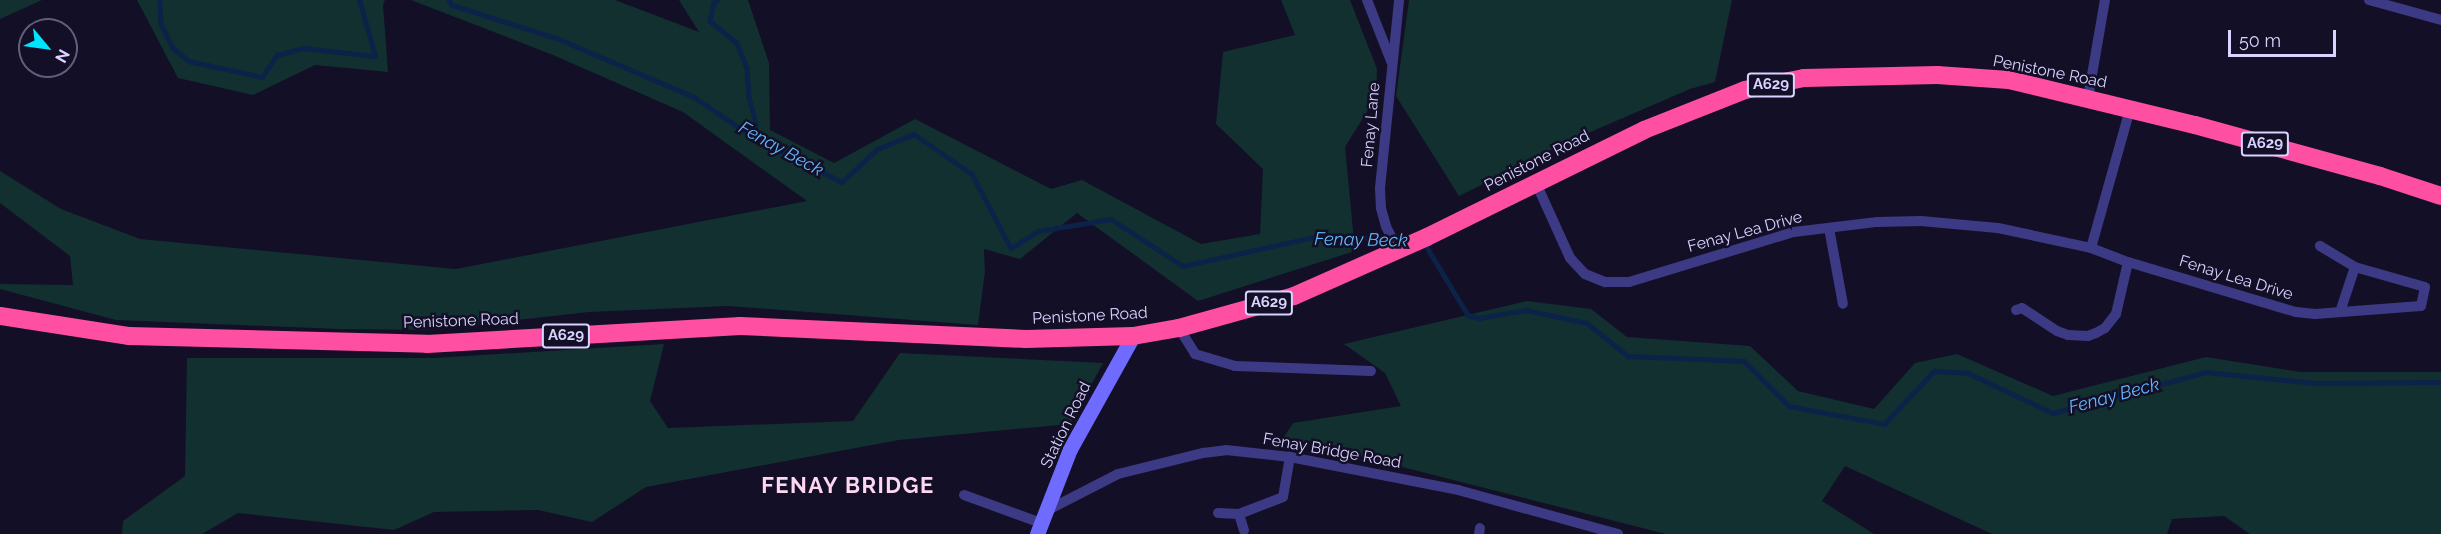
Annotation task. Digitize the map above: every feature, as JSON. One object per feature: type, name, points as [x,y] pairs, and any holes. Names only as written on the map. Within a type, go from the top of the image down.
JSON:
[{"type":"highway","name":"Penistone Road","points":[[0,316],[129,336],[427,344],[740,326],[1026,339],[1133,336],[1179,328],[1294,296],[1427,237],[1587,156],[1705,104],[1745,90],[1804,78],[1947,76],[2009,80],[2088,98],[2380,176],[2441,196]]},
{"type":"street","points":[[1367,0],[1392,63]]},
{"type":"street","name":"Fenay Lane","points":[[1398,250],[1386,226],[1381,208],[1380,188],[1399,0]]},
{"type":"street","points":[[2088,98],[2105,0]]},
{"type":"street","points":[[2369,0],[2441,20]]},
{"type":"street","points":[[2091,248],[2130,109]]},
{"type":"street","name":"Fenay Lea Drive","points":[[1536,183],[1570,258],[1585,274],[1605,282],[1629,282],[1767,239],[1829,228],[1877,222],[1957,224],[1998,228],[2091,248],[2128,262],[2296,312],[2315,314],[2421,306],[2425,287],[2355,267],[2320,246]]},
{"type":"street","points":[[1829,228],[1843,304]]},
{"type":"street","points":[[2016,310],[2022,308],[2057,331],[2088,336],[2105,328],[2116,314],[2128,262]]},
{"type":"street","points":[[2340,312],[2355,267]]},
{"type":"street","points":[[2041,335],[2047,325]]},
{"type":"street","points":[[1179,328],[1195,354],[1234,366],[1371,371]]},
{"type":"street","name":"Station Road","points":[[1041,522],[1070,449],[1133,336]]},
{"type":"street","name":"Fenay Bridge Road","points":[[1041,522],[1118,474],[1203,453],[1233,451],[1290,457],[1458,490],[1618,534]]},
{"type":"street","points":[[1218,513],[1239,514],[1283,497],[1290,457]]},
{"type":"street","points":[[964,495],[1041,522]]},
{"type":"street","points":[[1239,514],[1244,530]]},
{"type":"green space","points":[[0,0],[42,0],[0,19]]},
{"type":"green space","points":[[137,0],[385,0],[383,5],[388,72],[315,65],[253,95],[178,78]]},
{"type":"green space","points":[[411,0],[615,0],[699,32],[679,0],[748,0],[769,63],[770,130],[834,163],[915,119],[1051,189],[1082,180],[1201,244],[1260,234],[1263,169],[1216,124],[1223,52],[1295,35],[1281,0],[1350,0],[1377,69],[1376,97],[1345,147],[1355,251],[1198,301],[1077,213],[1020,259],[984,249],[985,272],[978,325],[728,306],[589,312],[425,330],[339,329],[116,320],[0,289],[0,284],[73,285],[70,256],[0,203],[0,171],[61,209],[140,239],[456,269],[807,201],[683,112],[553,55]]},
{"type":"green space","points":[[1409,0],[1732,0],[1715,82],[1690,89],[1565,143],[1459,196],[1396,96]]},
{"type":"green space","points":[[1527,301],[1591,309],[1627,337],[1750,346],[1798,391],[1874,409],[1915,363],[1957,354],[2053,396],[2206,357],[2300,372],[2441,372],[2441,534],[2250,534],[2224,516],[2172,519],[2167,534],[1992,534],[1845,466],[1822,501],[1874,534],[1666,534],[1284,437],[1293,423],[1401,406],[1385,373],[1344,344]]},
{"type":"green space","points":[[664,344],[650,401],[668,428],[853,421],[900,353],[1103,363],[1070,424],[899,440],[646,487],[592,522],[538,510],[434,512],[394,530],[238,513],[202,534],[122,534],[123,521],[185,476],[187,358],[434,358]]},
{"type":"waterway","name":"Fenay Beck","points":[[160,0],[161,24],[173,48],[189,61],[262,77],[277,55],[303,48],[375,56],[359,0]]},
{"type":"waterway","name":"Fenay Beck","points":[[449,0],[452,5],[559,39],[694,97],[755,138],[842,182],[877,149],[914,134],[972,174],[1011,248],[1038,231],[1111,219],[1183,266],[1314,237],[1409,238]]},
{"type":"waterway","points":[[718,0],[714,3],[710,21],[737,43],[747,68],[749,97],[756,123],[755,138]]},
{"type":"waterway","name":"Fenay Beck","points":[[1425,244],[1468,315],[1479,318],[1526,310],[1587,323],[1628,356],[1744,361],[1789,406],[1884,424],[1934,371],[1968,373],[2053,413],[2206,372],[2314,383],[2441,382]]},
{"type":"district","name":"FENAY BRIDGE","points":[[848,486]]}]
